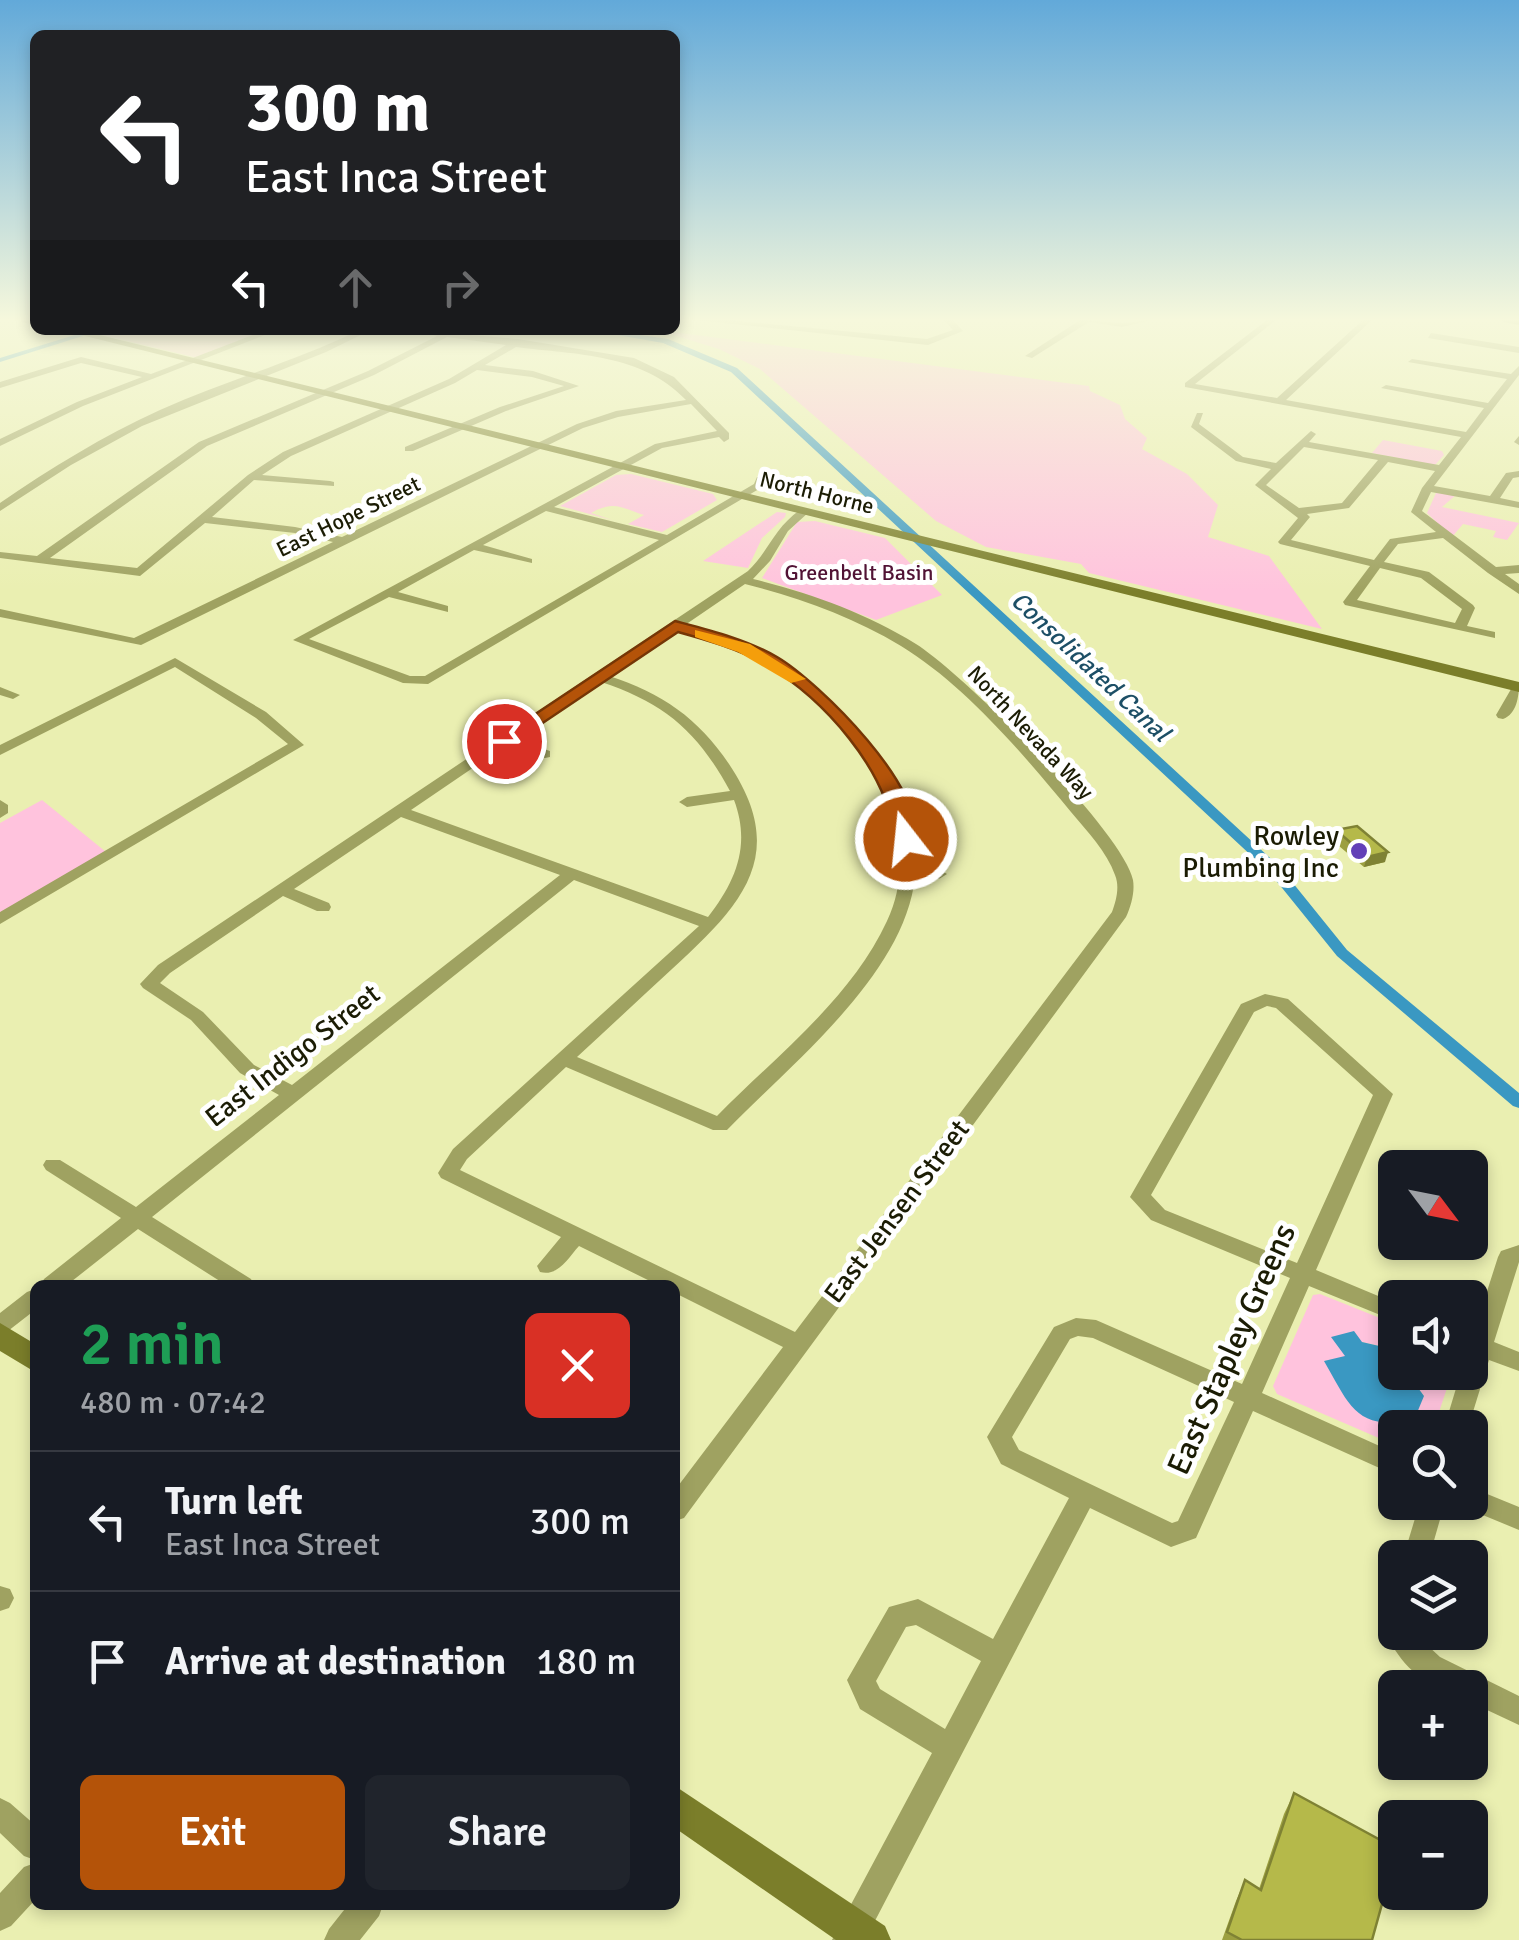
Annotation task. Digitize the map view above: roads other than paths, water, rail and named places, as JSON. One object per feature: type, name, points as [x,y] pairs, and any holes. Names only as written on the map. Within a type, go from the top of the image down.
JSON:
[{"type":"street","points":[[0,443],[70,411]]},
{"type":"street","points":[[0,508],[100,443],[170,411]]},
{"type":"street","points":[[40,559],[203,444],[279,411]]},
{"type":"street","points":[[0,555],[140,572],[252,478],[329,432],[380,411]]},
{"type":"street","name":"North Horne","points":[[396,411],[1519,687]]},
{"type":"street","points":[[409,448],[505,411]]},
{"type":"street","name":"East Hope Street","points":[[0,613],[136,642],[536,446],[616,414],[637,411]]},
{"type":"street","points":[[702,411],[724,436],[659,446],[299,640],[422,682],[759,486],[761,480]]},
{"type":"street","points":[[1332,411],[1468,435]]},
{"type":"street","points":[[1487,411],[1427,488],[1416,512],[1440,534],[1519,590]]},
{"type":"street","points":[[1200,415],[1194,425],[1240,458],[1278,467]]},
{"type":"street","points":[[0,427],[23,430]]},
{"type":"street","points":[[1310,434],[1260,485],[1304,517],[1284,542],[1425,575],[1469,608],[1459,628]]},
{"type":"street","points":[[1301,443],[1442,469]]},
{"type":"street","points":[[1297,512],[1345,506],[1385,459]]},
{"type":"street","points":[[1493,500],[1510,475],[1519,474]]},
{"type":"street","points":[[252,478],[330,484]]},
{"type":"street","points":[[1427,488],[1519,505]]},
{"type":"street","points":[[545,508],[666,538]]},
{"type":"street","points":[[296,1095],[248,1069],[197,1016],[149,984],[742,580],[763,563],[776,533],[804,512]]},
{"type":"street","points":[[201,520],[282,528],[343,541]]},
{"type":"street","points":[[1440,534],[1394,540],[1349,602],[1491,635]]},
{"type":"street","points":[[472,546],[528,561]]},
{"type":"street","points":[[1492,571],[1519,569]]},
{"type":"street","name":"North Nevada Way","points":[[742,580],[808,597],[871,624],[932,661],[960,685],[1102,836],[1124,875],[1126,896],[1120,914]]},
{"type":"street","points":[[386,592],[444,608]]},
{"type":"street","points":[[564,1059],[720,1126],[876,957],[900,913],[907,871],[903,817],[890,788],[836,711],[771,661],[722,639],[675,626]]},
{"type":"street","points":[[0,752],[175,662],[260,715],[297,744],[0,919]]},
{"type":"street","points":[[600,676],[646,693],[688,718],[741,794],[751,818],[751,855],[733,894],[711,924],[460,1154],[448,1172],[667,1280]]},
{"type":"street","points":[[1504,715],[1519,687]]},
{"type":"street","points":[[504,741],[546,754]]},
{"type":"street","points":[[686,802],[741,794]]},
{"type":"street","points":[[400,811],[711,924]]},
{"type":"street","points":[[907,871],[939,874]]},
{"type":"street","name":"East Indigo Street","points":[[58,1280],[571,874]]},
{"type":"street","points":[[282,890],[323,907]]},
{"type":"street","name":"East Jensen Street","points":[[680,1503],[1120,914]]},
{"type":"street","name":"East Stapley Greens","points":[[1247,1399],[1096,1330],[1076,1327],[1062,1333],[1000,1438],[1010,1458],[1171,1535],[1187,1530],[1304,1276],[1383,1094],[1282,1004],[1264,1000],[1247,1008],[1140,1197],[1158,1215],[1304,1276]]},
{"type":"street","points":[[53,1165],[235,1280]]},
{"type":"street","points":[[548,1266],[575,1236]]},
{"type":"street","points":[[1488,1311],[1509,1257],[1519,1253]]},
{"type":"street","points":[[1304,1276],[1378,1305]]},
{"type":"street","points":[[680,1286],[797,1342]]},
{"type":"street","points":[[0,1325],[30,1302]]},
{"type":"street","points":[[0,1335],[30,1356]]},
{"type":"street","points":[[1488,1350],[1519,1362]]},
{"type":"street","points":[[1247,1399],[1378,1457]]},
{"type":"street","points":[[680,1809],[858,1936],[950,1748],[1084,1494]]},
{"type":"street","points":[[1488,1506],[1519,1520]]},
{"type":"street","points":[[950,1748],[870,1699],[861,1680],[898,1616],[918,1612],[998,1656]]},
{"type":"street","points":[[1409,1650],[1414,1657],[1519,1711]]},
{"type":"street","points":[[0,1814],[30,1841]]},
{"type":"street","points":[[0,1914],[30,1883]]},
{"type":"street","points":[[340,1940],[364,1910]]},
{"type":"water","points":[[1354,1331],[1362,1342],[1378,1346],[1378,1390],[1420,1390],[1424,1396],[1418,1410],[1378,1410],[1378,1422],[1357,1411],[1324,1361],[1345,1356],[1331,1337]]},
{"type":"waterway","name":"Consolidated Canal","points":[[778,411],[1275,870],[1342,953],[1519,1102]]},
{"type":"place","name":"Rowley Plumbing Inc","points":[[1359,851]]},
{"type":"park label","name":"Greenbelt Basin","points":[[859,572]]}]
